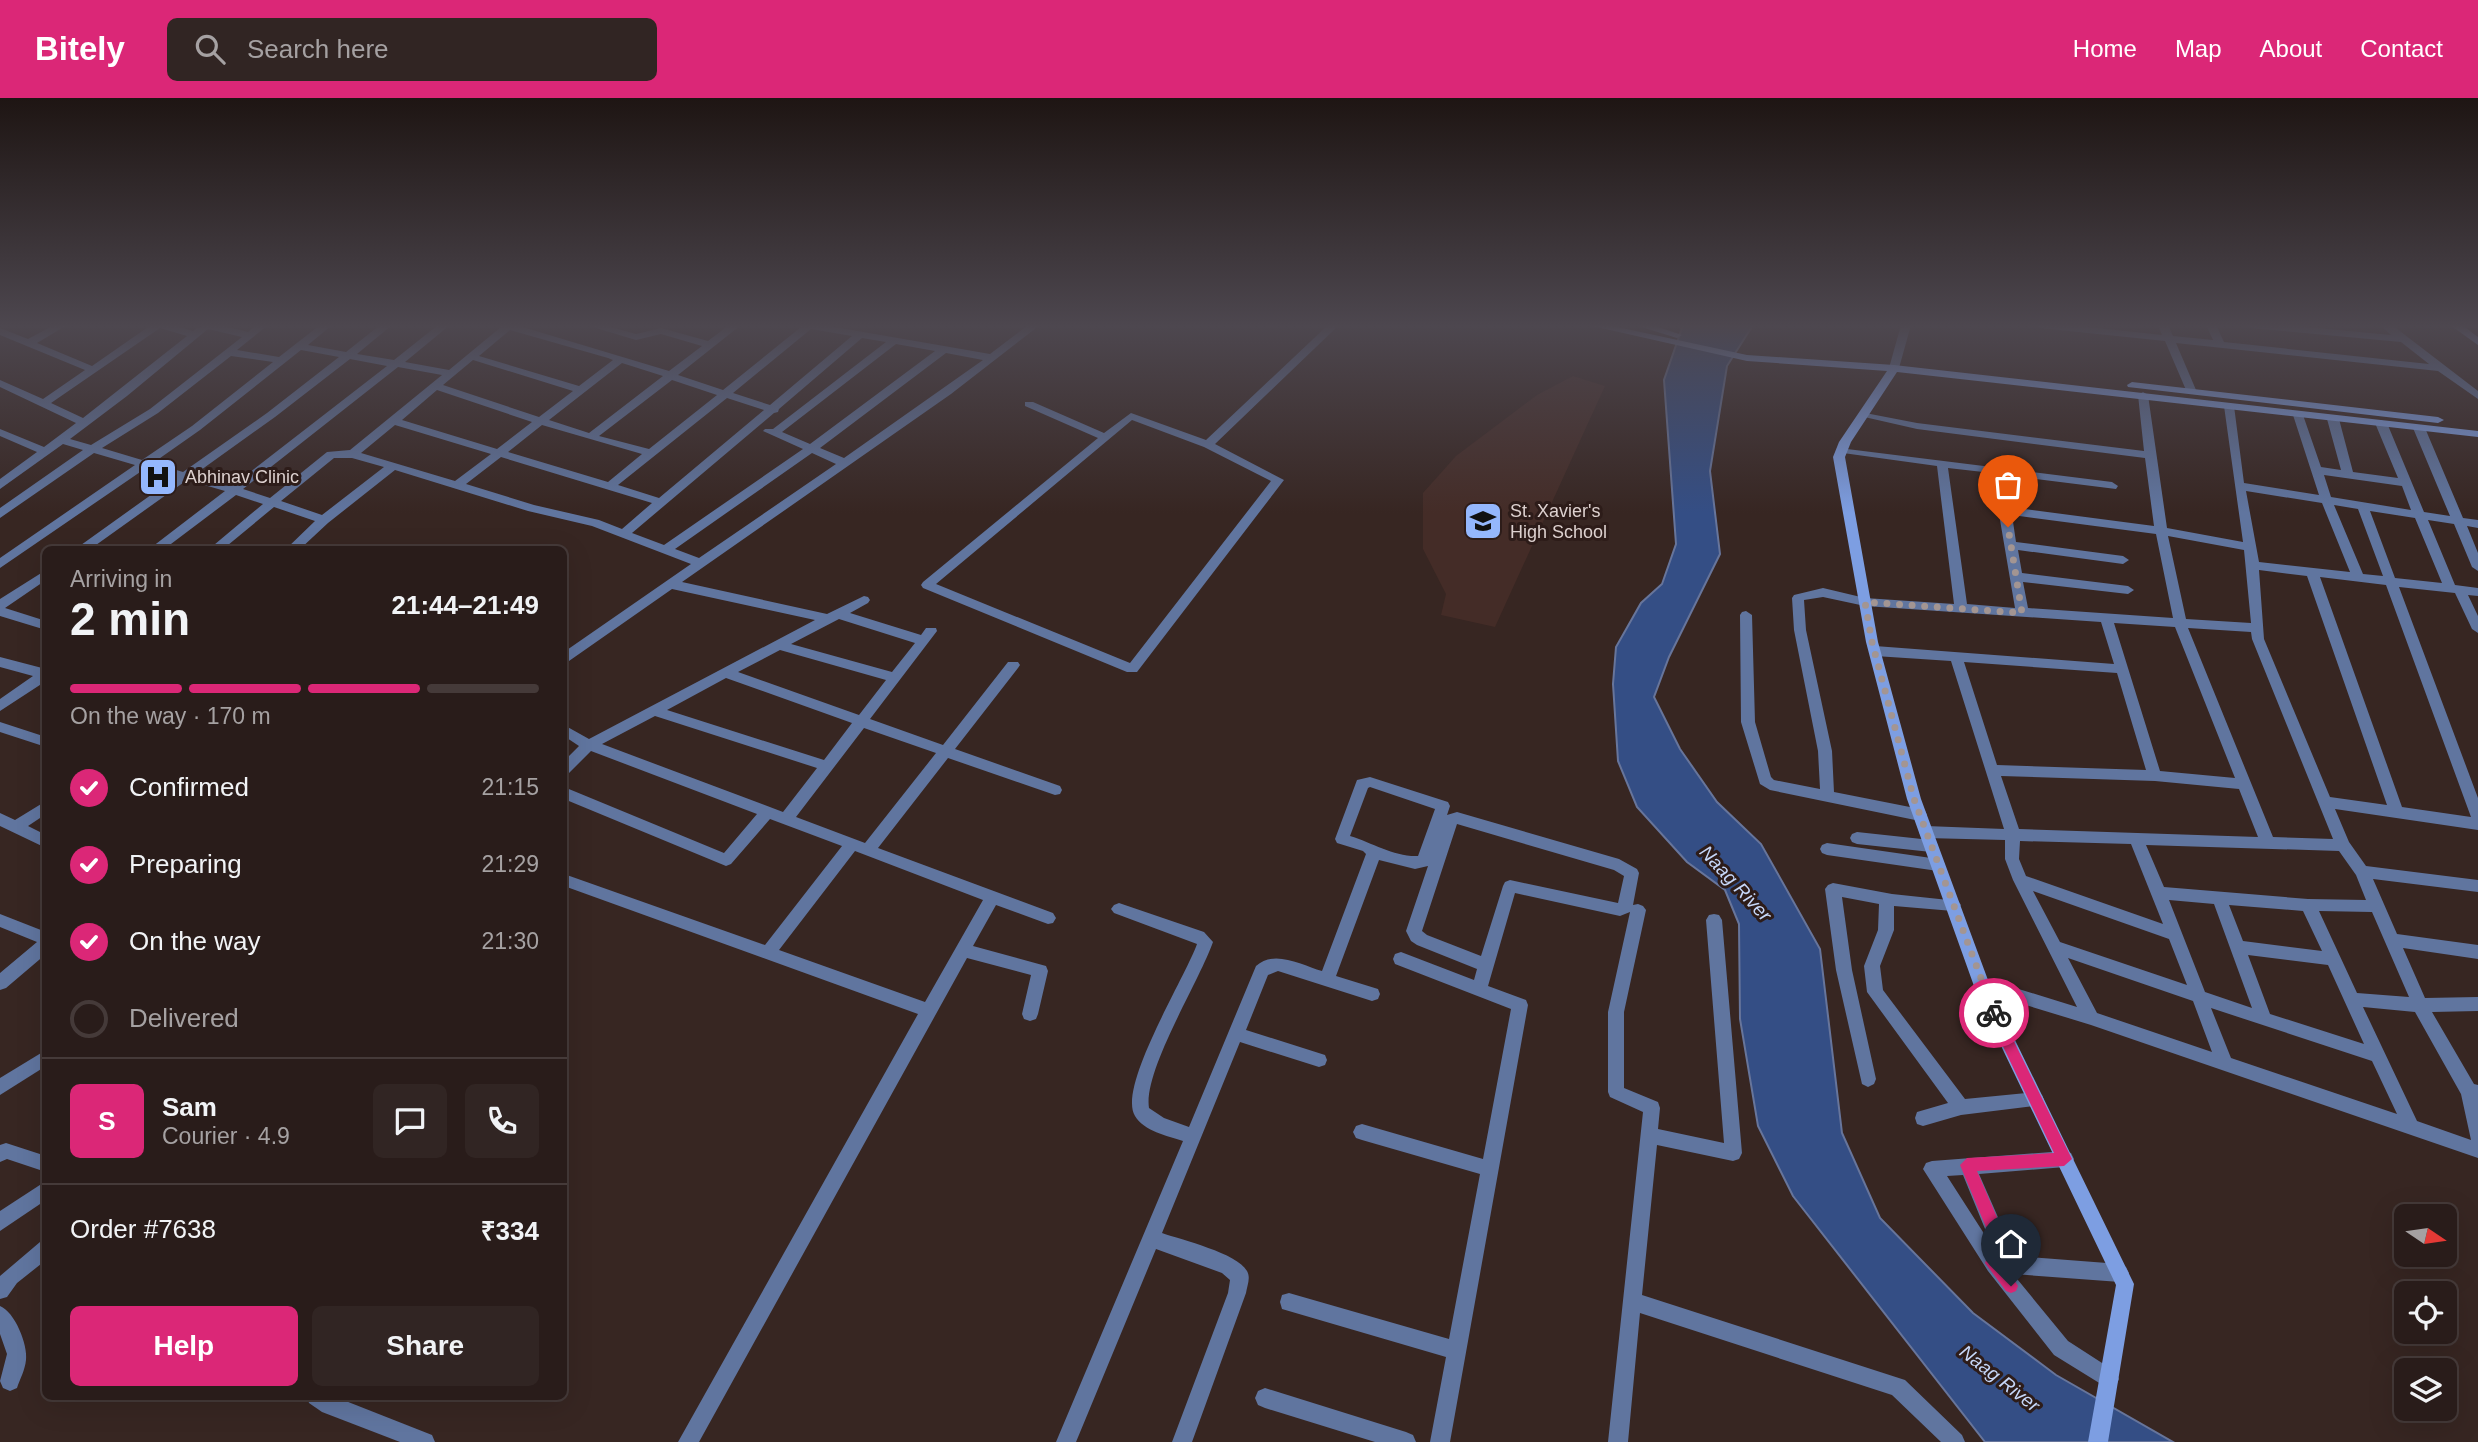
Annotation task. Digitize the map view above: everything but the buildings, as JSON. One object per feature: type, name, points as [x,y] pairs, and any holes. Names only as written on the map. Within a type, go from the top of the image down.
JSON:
[{"type":"main road","points":[[1880,388],[1839,457],[1875,651],[1920,815],[1987,1000],[2125,1284],[2098,1442]]},
{"type":"main road","points":[[2085,388],[2197,403],[2227,400],[2478,425]]},
{"type":"main road","points":[[2165,388],[2191,390],[2298,415],[2478,434]]},
{"type":"main road","points":[[2191,390],[2197,403]]},
{"type":"street","points":[[10,388],[84,423]]},
{"type":"street","points":[[43,404],[67,388]]},
{"type":"street","points":[[0,485],[129,388]]},
{"type":"street","points":[[0,514],[91,450],[154,411],[183,388]]},
{"type":"street","points":[[0,564],[248,388]]},
{"type":"street","points":[[86,546],[305,388]]},
{"type":"street","points":[[159,546],[365,388]]},
{"type":"street","points":[[354,454],[437,388]]},
{"type":"street","points":[[440,388],[650,453]]},
{"type":"street","points":[[574,388],[581,390]]},
{"type":"street","points":[[456,486],[584,388]]},
{"type":"street","points":[[592,436],[656,388]]},
{"type":"street","points":[[706,388],[774,410]]},
{"type":"street","points":[[610,485],[733,388]]},
{"type":"street","points":[[623,534],[800,388]]},
{"type":"street","points":[[774,433],[833,388]]},
{"type":"street","points":[[666,549],[812,449],[893,388]]},
{"type":"street","points":[[567,656],[950,388]]},
{"type":"street","points":[[1208,446],[1269,388]]},
{"type":"street","points":[[2143,395],[2162,531],[2181,623],[2267,842]]},
{"type":"street","points":[[2227,400],[2253,565],[2257,628],[2263,651],[2343,845],[2362,872],[2420,1005],[2474,1092],[2478,1136]]},
{"type":"street","points":[[1029,404],[1105,437]]},
{"type":"street","points":[[1864,414],[1917,426],[2151,456]]},
{"type":"street","points":[[2298,415],[2359,579]]},
{"type":"street","points":[[1131,416],[1208,446],[1278,480],[1132,669],[927,586],[1131,416]]},
{"type":"street","points":[[2333,418],[2348,474]]},
{"type":"street","points":[[396,421],[661,502]]},
{"type":"street","points":[[2381,423],[2418,515],[2478,629]]},
{"type":"street","points":[[755,425],[845,463]]},
{"type":"street","points":[[2420,428],[2478,567]]},
{"type":"street","points":[[0,432],[45,452]]},
{"type":"street","points":[[61,440],[234,490],[324,520]]},
{"type":"street","points":[[1843,450],[2112,486]]},
{"type":"street","points":[[219,546],[331,454],[354,454],[623,534],[700,563]]},
{"type":"street","points":[[1942,464],[1961,609]]},
{"type":"street","points":[[295,546],[394,465]]},
{"type":"street","points":[[2317,470],[2405,483]]},
{"type":"street","points":[[1997,471],[2022,613]]},
{"type":"street","points":[[2239,486],[2478,524]]},
{"type":"street","points":[[2363,507],[2478,817]]},
{"type":"street","points":[[2005,510],[2162,531],[2250,547]]},
{"type":"street","points":[[2011,545],[2123,560]]},
{"type":"street","points":[[2253,565],[2392,584],[2478,592]]},
{"type":"street","points":[[2312,572],[2396,811]]},
{"type":"street","points":[[0,605],[42,577]]},
{"type":"street","points":[[2017,577],[2128,590]]},
{"type":"street","points":[[670,584],[928,636],[786,819]]},
{"type":"street","points":[[1827,798],[1825,751],[1800,630],[1798,598],[1823,590],[1865,602],[2257,628]]},
{"type":"street","points":[[567,766],[589,745],[864,600]]},
{"type":"street","points":[[0,611],[42,625]]},
{"type":"street","points":[[1745,615],[1748,722],[1765,779],[1770,785],[1920,815]]},
{"type":"street","points":[[2106,618],[2155,776]]},
{"type":"street","points":[[779,645],[895,678]]},
{"type":"street","points":[[1875,651],[2122,669]]},
{"type":"street","points":[[1956,657],[2012,834],[2012,859],[2052,946],[2091,1018]]},
{"type":"street","points":[[0,662],[42,673]]},
{"type":"street","points":[[868,850],[1013,665]]},
{"type":"street","points":[[725,673],[1055,790]]},
{"type":"street","points":[[0,706],[42,676]]},
{"type":"street","points":[[654,711],[827,766]]},
{"type":"street","points":[[0,727],[42,741]]},
{"type":"street","points":[[567,732],[589,745],[1048,918]]},
{"type":"street","points":[[1992,770],[2155,776],[2244,784]]},
{"type":"street","points":[[1370,782],[1443,806],[1424,861],[1415,863],[1374,853],[1368,848],[1342,839],[1362,784],[1370,782]]},
{"type":"street","points":[[567,794],[726,860],[767,812]]},
{"type":"street","points":[[2325,802],[2478,824]]},
{"type":"street","points":[[16,827],[42,809]]},
{"type":"street","points":[[1479,989],[1510,886],[1620,910],[1625,907],[1632,873],[1619,865],[1451,818],[1414,931],[1422,940],[1486,965]]},
{"type":"street","points":[[0,819],[42,840]]},
{"type":"street","points":[[1857,838],[1929,839],[2012,834],[2343,845]]},
{"type":"street","points":[[2136,838],[2225,1064]]},
{"type":"street","points":[[768,953],[852,844]]},
{"type":"street","points":[[1827,849],[1938,865]]},
{"type":"street","points":[[1327,980],[1374,853]]},
{"type":"street","points":[[2362,872],[2478,886]]},
{"type":"street","points":[[2020,880],[2174,934]]},
{"type":"street","points":[[567,881],[928,1010]]},
{"type":"street","points":[[1868,1079],[1844,970],[1831,892],[1838,889],[1887,899],[1953,905]]},
{"type":"street","points":[[2159,893],[2308,905],[2377,906]]},
{"type":"street","points":[[688,1442],[855,1142],[864,1133],[879,1095],[894,1076],[992,897]]},
{"type":"street","points":[[2219,898],[2264,1019]]},
{"type":"street","points":[[1887,899],[1886,930],[1872,966],[1875,992],[1961,1107]]},
{"type":"street","points":[[2308,905],[2412,1127]]},
{"type":"street","points":[[1119,909],[1199,937],[1205,942],[1145,1073],[1137,1099],[1141,1112],[1152,1120],[1194,1136]]},
{"type":"street","points":[[1618,1442],[1652,1108],[1616,1092],[1616,1012],[1638,910]]},
{"type":"street","points":[[0,920],[42,940]]},
{"type":"street","points":[[1648,1135],[1733,1153],[1714,920]]},
{"type":"street","points":[[2392,940],[2478,952]]},
{"type":"street","points":[[0,983],[42,946]]},
{"type":"street","points":[[2052,946],[2377,1055]]},
{"type":"street","points":[[2238,947],[2333,959]]},
{"type":"street","points":[[963,950],[1040,971],[1030,1014]]},
{"type":"street","points":[[1401,959],[1520,1005],[1440,1442]]},
{"type":"street","points":[[1066,1442],[1262,971],[1278,964],[1372,994]]},
{"type":"street","points":[[1983,985],[2091,1018],[2478,1150]]},
{"type":"street","points":[[2351,999],[2420,1005],[2478,1004]]},
{"type":"street","points":[[1237,1034],[1319,1060]]},
{"type":"street","points":[[0,1087],[42,1060]]},
{"type":"street","points":[[1923,1118],[1961,1107],[2036,1100]]},
{"type":"street","points":[[1362,1132],[1490,1169]]},
{"type":"street","points":[[0,1154],[6,1151],[42,1163]]},
{"type":"street","points":[[2064,1159],[1932,1169],[2061,1348],[2108,1382]]},
{"type":"street","points":[[1967,1165],[2001,1264]]},
{"type":"street","points":[[0,1222],[42,1192]]},
{"type":"street","points":[[1152,1238],[1228,1266],[1240,1276],[1234,1304],[1182,1442]]},
{"type":"street","points":[[0,1290],[10,1277],[42,1251]]},
{"type":"street","points":[[2001,1264],[2120,1273]]},
{"type":"street","points":[[1289,1302],[1457,1351]]},
{"type":"street","points":[[1634,1302],[1898,1387],[1955,1442]]},
{"type":"street","points":[[2,1323],[19,1353],[18,1365],[10,1381]]},
{"type":"street","points":[[1265,1398],[1406,1442]]},
{"type":"street","points":[[322,1400],[425,1442]]},
{"type":"shaded area","name":"St. Xavier's High School","points":[[1551,388],[1604,388],[1495,627],[1441,615],[1446,594],[1423,549],[1423,493],[1456,456],[1537,395]]},
{"type":"water","name":"Naag River","points":[[1665,388],[1723,388],[1710,471],[1720,554],[1669,657],[1654,697],[1680,749],[1717,802],[1761,844],[1820,949],[1842,1133],[1880,1218],[1973,1313],[2056,1375],[2173,1442],[1985,1442],[1793,1196],[1758,1126],[1740,1019],[1739,924],[1725,890],[1687,862],[1637,807],[1618,761],[1613,684],[1616,647],[1641,603],[1662,584],[1676,544]]},
{"type":"way so far","points":[[1994,1013],[1914,799],[1872,642],[1865,602],[2022,613],[2008,527]]},
{"type":"place","name":"Abhinav Clinic","points":[[158,477]]},
{"type":"place","name":"St. Xavier's High School","points":[[1483,521]]},
{"type":"route","points":[[1994,1013],[2064,1159],[1967,1165],[2009,1264],[1993,1263],[2011,1286]]}]
